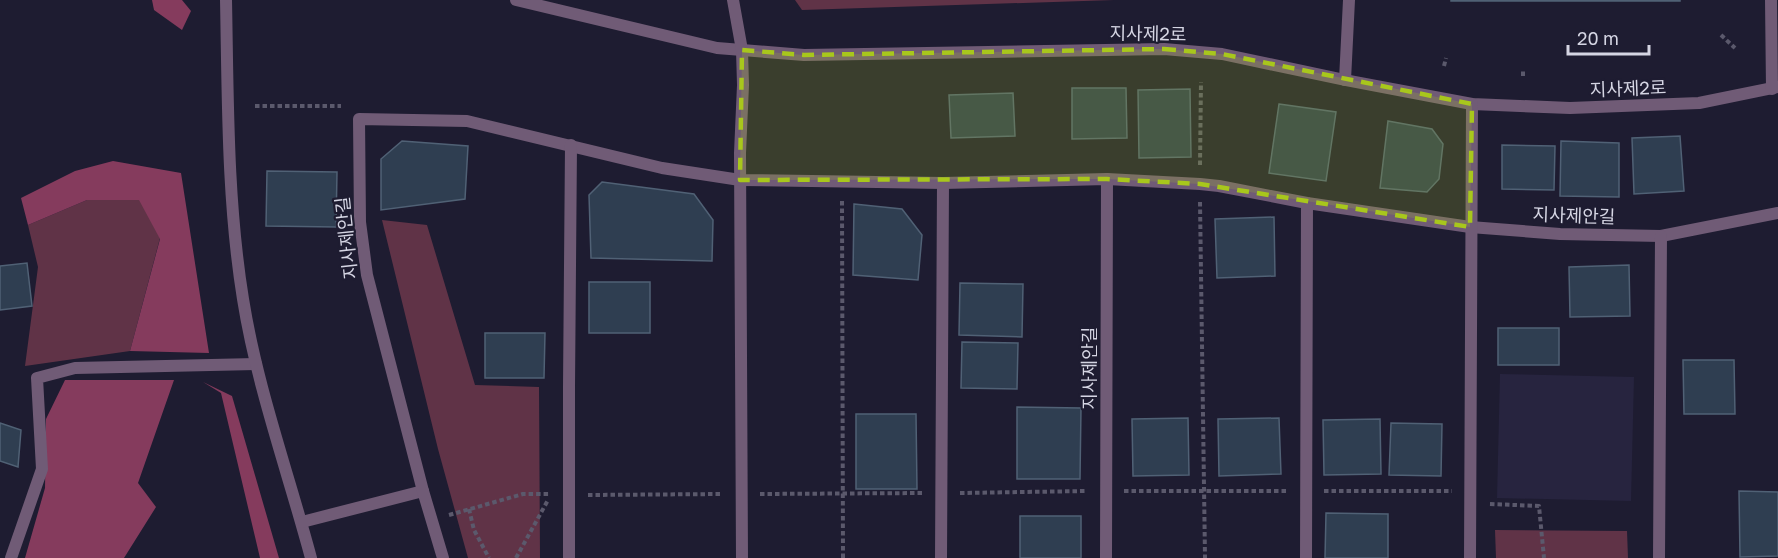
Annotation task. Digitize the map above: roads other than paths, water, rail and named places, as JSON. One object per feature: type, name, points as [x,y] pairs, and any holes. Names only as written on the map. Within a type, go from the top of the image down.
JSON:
[{"type":"street","points":[[226,0],[231,211],[243,300],[256,364],[311,558]]},
{"type":"street","name":"지사제2로","points":[[516,0],[717,48],[804,55],[1164,49],[1222,54],[1472,104],[1570,108],[1699,103],[1775,88]]},
{"type":"street","points":[[733,0],[742,50],[742,558]]},
{"type":"street","points":[[1345,80],[1349,0]]},
{"type":"street","points":[[1771,0],[1775,88]]},
{"type":"street","points":[[1470,558],[1472,104]]},
{"type":"street","name":"지사제안길","points":[[443,558],[423,491],[367,275],[360,222],[359,119],[467,121],[662,168],[741,180],[943,183],[1107,179],[1219,186],[1307,203],[1470,227],[1560,234],[1661,236],[1778,213]]},
{"type":"street","points":[[569,558],[568,386],[572,145]]},
{"type":"street","name":"지사제안길","points":[[1106,558],[1107,179]]},
{"type":"street","points":[[941,558],[943,183]]},
{"type":"street","points":[[1306,558],[1307,203]]},
{"type":"street","points":[[1659,558],[1661,236]]},
{"type":"street","points":[[11,558],[42,469],[37,378],[75,368],[256,364]]},
{"type":"street","points":[[302,522],[423,491]]}]
